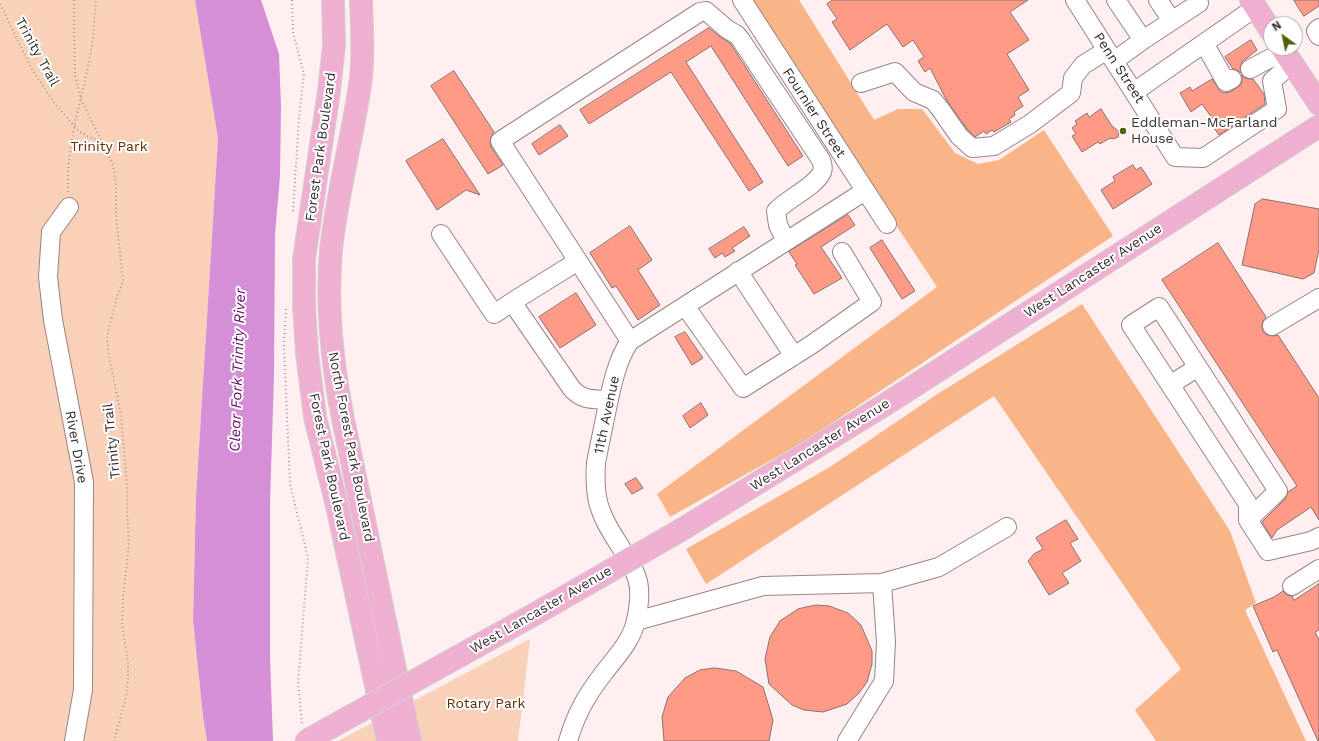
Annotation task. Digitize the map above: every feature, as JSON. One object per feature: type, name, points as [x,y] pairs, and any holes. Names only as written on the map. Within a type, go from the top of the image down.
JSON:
[{"type":"main road","name":"Forest Park Boulevard","points":[[333,0],[334,52],[304,260],[306,353],[315,417],[337,506],[388,741]]},
{"type":"main road","name":"North Forest Park Boulevard","points":[[361,0],[362,37],[360,84],[341,183],[332,249],[330,296],[331,343],[343,419],[408,733]]},
{"type":"main road","points":[[1253,4],[1263,19]]},
{"type":"main road","points":[[1287,56],[1319,104]]},
{"type":"main road","name":"West Lancaster Avenue","points":[[306,741],[535,614],[681,530],[880,408],[1319,126]]},
{"type":"street","name":"Fournier Street","points":[[742,0],[865,191],[888,224]]},
{"type":"street","name":"Penn Street","points":[[1075,0],[1176,157],[1203,158],[1277,109],[1272,81],[1285,56]]},
{"type":"street","points":[[1116,0],[1143,40]]},
{"type":"street","points":[[1158,0],[1172,21]]},
{"type":"street","points":[[861,83],[895,72],[914,92],[933,100],[959,136],[972,148],[994,146],[1030,124],[1070,93],[1073,78],[1083,65],[1143,40],[1199,3],[1197,0]]},
{"type":"street","points":[[1134,92],[1204,43],[1253,4]]},
{"type":"street","points":[[630,341],[500,141],[700,12],[706,11],[741,40],[824,166],[822,172],[814,182],[776,211],[778,225],[786,241]]},
{"type":"street","points":[[1319,28],[1316,31],[1319,36]]},
{"type":"street","points":[[1204,43],[1226,82],[1232,78]]},
{"type":"street","points":[[1250,69],[1281,56]]},
{"type":"street","name":"11th Avenue","points":[[568,741],[578,712],[625,644],[636,621],[639,591],[638,580],[634,569],[600,510],[596,481],[596,463],[609,400],[623,350],[630,341],[865,191]]},
{"type":"street","name":"River Drive","points":[[69,207],[51,232],[48,277],[53,320],[84,482],[83,690],[74,741]]},
{"type":"street","points":[[441,234],[494,314],[578,261]]},
{"type":"street","points":[[685,306],[744,388],[811,345],[872,302],[842,252]]},
{"type":"street","points":[[738,271],[794,356]]},
{"type":"street","points":[[1272,326],[1319,298]]},
{"type":"street","points":[[512,302],[577,395],[584,398],[609,400]]},
{"type":"street","points":[[1248,520],[1278,491],[1159,307],[1131,325],[1248,504],[1248,520],[1268,551],[1315,539]]},
{"type":"street","points":[[1170,385],[1198,367]]},
{"type":"street","points":[[636,621],[763,586],[882,583],[939,567],[1007,527]]},
{"type":"street","points":[[1292,586],[1319,569]]},
{"type":"street","points":[[847,741],[884,681],[886,642],[882,583]]},
{"type":"path","name":"Trinity Trail","points":[[74,0],[75,76],[81,99],[113,166],[116,186],[116,216],[123,281],[116,300],[107,337],[109,356],[121,415],[127,485],[129,546],[123,597],[122,625],[128,662],[128,679],[126,698],[114,741]]},
{"type":"path","name":"Trinity Trail","points":[[69,207],[67,178],[74,125],[91,50],[96,0]]},
{"type":"path","name":"Trinity Trail","points":[[0,4],[31,68],[55,104],[74,125],[87,136],[101,142]]},
{"type":"green space","name":"Trinity Park","points":[[195,0],[218,138],[196,497],[193,620],[207,741],[0,741],[0,1]]},
{"type":"green space","name":"Rotary Park","points":[[530,639],[518,741],[338,741]]},
{"type":"shaded area","points":[[747,0],[799,0],[874,120],[898,109],[922,109],[955,153],[978,164],[999,160],[1044,130],[1113,236],[805,441],[670,517],[657,494],[937,287]]},
{"type":"shaded area","points":[[1082,304],[1230,531],[1256,603],[1245,610],[1306,741],[1156,741],[1135,710],[1181,669],[994,396],[706,584],[686,549],[830,467],[936,395]]},
{"type":"water","name":"Clear Fork Trinity River","points":[[195,0],[261,0],[279,54],[281,106],[280,176],[275,234],[274,376],[270,503],[270,657],[273,741],[207,741],[203,716],[193,620],[196,497],[218,138]]},
{"type":"building","points":[[833,0],[1028,0],[1010,12],[1029,40],[1007,54],[1029,90],[1018,97],[1023,106],[1014,112],[1015,115],[1009,119],[1011,122],[994,132],[992,130],[986,134],[984,131],[975,137],[967,129],[947,101],[930,68],[925,72],[918,61],[924,57],[913,40],[903,47],[887,24],[850,50],[832,22],[837,19],[827,4]]},
{"type":"building","points":[[1294,0],[1319,0],[1319,6],[1304,16]]},
{"type":"building","points":[[709,28],[730,43],[803,156],[788,166],[711,46],[686,62],[763,182],[749,191],[671,72],[589,124],[580,110]]},
{"type":"building","points":[[1251,40],[1257,50],[1242,62],[1240,68],[1241,73],[1233,69],[1225,57]]},
{"type":"building","points":[[454,71],[494,132],[490,142],[491,147],[503,165],[488,174],[431,86]]},
{"type":"building","points":[[1242,75],[1245,78],[1253,79],[1264,94],[1265,104],[1219,135],[1211,124],[1214,121],[1202,104],[1191,112],[1180,93],[1190,87],[1192,91],[1212,79],[1220,91],[1224,93],[1230,92],[1241,85]]},
{"type":"building","points":[[1101,109],[1112,126],[1119,132],[1118,137],[1113,139],[1110,138],[1100,144],[1098,142],[1082,152],[1072,136],[1076,134],[1072,128],[1077,124],[1075,121],[1087,113],[1089,117]]},
{"type":"building","points":[[560,125],[568,136],[539,155],[532,144]]},
{"type":"building","points":[[443,139],[480,195],[466,190],[437,210],[406,161]]},
{"type":"building","points":[[1133,165],[1136,170],[1141,167],[1152,184],[1113,209],[1101,190],[1115,181],[1113,177]]},
{"type":"building","points":[[1263,199],[1319,209],[1319,249],[1314,273],[1303,279],[1242,265],[1255,204]]},
{"type":"building","points":[[848,215],[855,225],[821,247],[842,278],[814,294],[795,265],[797,264],[789,252]]},
{"type":"building","points":[[630,226],[652,260],[638,270],[660,305],[638,320],[616,286],[612,288],[590,253]]},
{"type":"building","points":[[744,227],[750,236],[732,248],[735,251],[725,257],[722,253],[715,258],[709,249]]},
{"type":"building","points":[[882,240],[915,291],[902,299],[870,248]]},
{"type":"building","points":[[1218,243],[1266,317],[1262,326],[1263,332],[1272,336],[1278,335],[1319,398],[1319,520],[1311,507],[1277,530],[1272,538],[1262,522],[1285,499],[1288,492],[1297,486],[1162,280]]},
{"type":"building","points":[[576,293],[596,325],[560,348],[539,317]]},
{"type":"building","points":[[685,332],[703,358],[692,365],[675,337]]},
{"type":"building","points":[[701,403],[708,415],[690,428],[683,416]]},
{"type":"building","points":[[636,478],[643,488],[632,494],[625,484]]},
{"type":"building","points":[[1066,520],[1078,539],[1070,543],[1081,561],[1062,573],[1069,583],[1049,595],[1028,561],[1034,554],[1043,549],[1036,538]]},
{"type":"building","points":[[1319,584],[1319,630],[1315,632],[1319,640],[1318,741],[1277,650],[1273,652],[1253,606],[1274,597],[1283,591],[1287,595],[1292,596],[1294,600]]},
{"type":"building","points":[[816,605],[829,606],[848,613],[861,625],[872,651],[872,664],[867,682],[859,693],[847,704],[823,712],[804,710],[792,705],[769,684],[765,659],[770,637],[780,621],[798,609]]},
{"type":"building","points":[[715,668],[736,671],[763,687],[773,720],[769,741],[664,741],[662,717],[668,697],[685,678],[700,670]]},
{"type":"place","name":"Eddleman-McFarland House","points":[[1123,131]]}]
